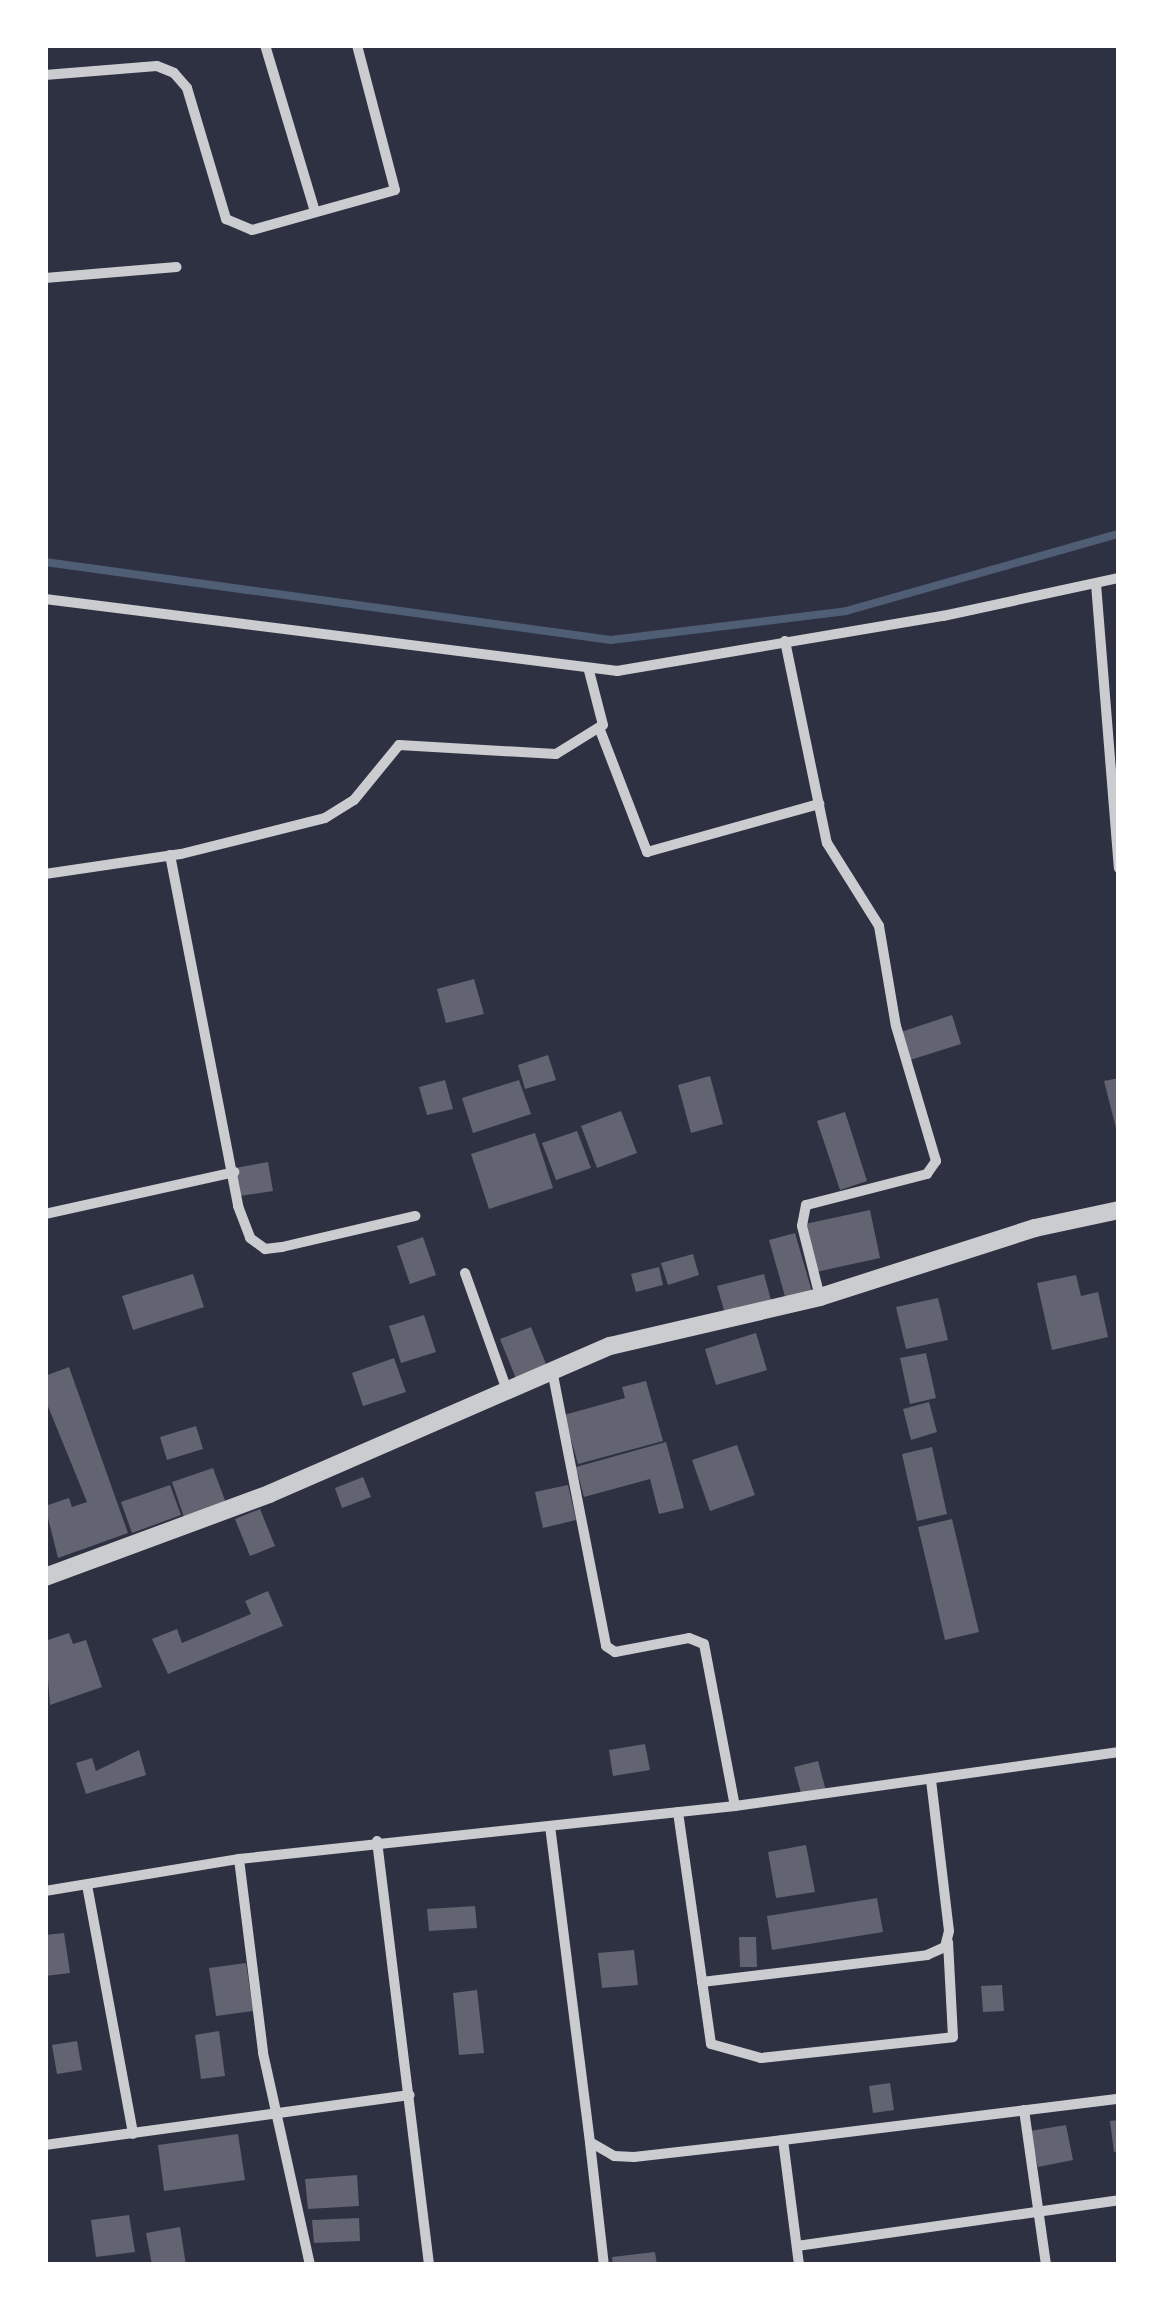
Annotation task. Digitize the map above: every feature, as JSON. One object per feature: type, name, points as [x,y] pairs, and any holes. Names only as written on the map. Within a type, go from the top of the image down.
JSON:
[{"type":"street","points":[[265,45],[315,212]]},
{"type":"street","points":[[45,75],[168,70],[187,88],[232,225],[252,230],[389,192],[397,184],[356,45]]},
{"type":"street","points":[[45,278],[177,267]]},
{"type":"street","points":[[45,599],[589,671],[664,666],[1119,578]]},
{"type":"street","points":[[1096,584],[1119,868]]},
{"type":"street","points":[[784,641],[833,859],[879,926],[896,1026],[936,1161],[927,1174],[806,1205],[802,1226],[820,1297]]},
{"type":"street","points":[[589,671],[604,718],[600,730],[646,852],[819,804]]},
{"type":"street","points":[[45,874],[170,855],[325,818],[354,800],[399,745],[552,755],[600,730]]},
{"type":"street","points":[[170,855],[250,1238],[264,1249],[415,1216]]},
{"type":"street","points":[[45,1214],[234,1172]]},
{"type":"street","points":[[45,1577],[269,1494],[552,1370],[637,1338],[820,1297],[1035,1228],[1119,1210]]},
{"type":"street","points":[[465,1273],[507,1390]]},
{"type":"street","points":[[552,1370],[606,1646],[615,1652],[690,1638],[704,1644],[735,1806]]},
{"type":"street","points":[[45,1891],[378,1841],[735,1806],[1119,1752]]},
{"type":"street","points":[[678,1812],[711,2044],[760,2058],[953,2037],[948,1942],[931,1781]]},
{"type":"street","points":[[550,1826],[604,2265]]},
{"type":"street","points":[[378,1841],[429,2265]]},
{"type":"street","points":[[239,1859],[274,2112],[310,2265]]},
{"type":"street","points":[[88,1885],[133,2134]]},
{"type":"street","points":[[702,1982],[927,1955],[948,1942]]},
{"type":"street","points":[[45,2145],[410,2094]]},
{"type":"street","points":[[590,2142],[614,2156],[634,2157],[1119,2099]]},
{"type":"street","points":[[1024,2110],[1046,2265]]},
{"type":"street","points":[[783,2140],[799,2265]]},
{"type":"street","points":[[797,2246],[1119,2200]]},
{"type":"building","points":[[474,979],[484,1014],[446,1023],[437,989]]},
{"type":"building","points":[[952,1015],[961,1044],[910,1060],[901,1032]]},
{"type":"building","points":[[548,1055],[556,1080],[525,1089],[518,1065]]},
{"type":"building","points":[[710,1076],[723,1124],[691,1133],[678,1085]]},
{"type":"building","points":[[1119,1078],[1119,1136],[1118,1136],[1104,1081]]},
{"type":"building","points":[[445,1080],[453,1109],[427,1115],[419,1087]]},
{"type":"building","points":[[519,1080],[531,1114],[473,1133],[462,1098]]},
{"type":"building","points":[[621,1111],[637,1153],[597,1168],[581,1126]]},
{"type":"building","points":[[845,1112],[867,1181],[840,1190],[817,1121]]},
{"type":"building","points":[[577,1131],[591,1168],[556,1180],[542,1143]]},
{"type":"building","points":[[535,1133],[553,1188],[489,1209],[471,1154]]},
{"type":"building","points":[[268,1162],[273,1191],[240,1196],[235,1168]]},
{"type":"building","points":[[870,1210],[880,1258],[816,1272],[805,1224]]},
{"type":"building","points":[[795,1233],[812,1292],[786,1300],[769,1240]]},
{"type":"building","points":[[423,1237],[436,1275],[410,1284],[397,1246]]},
{"type":"building","points":[[693,1254],[699,1275],[668,1285],[661,1263]]},
{"type":"building","points":[[659,1267],[663,1285],[636,1292],[631,1274]]},
{"type":"building","points":[[193,1274],[204,1307],[133,1330],[122,1296]]},
{"type":"building","points":[[764,1274],[772,1304],[726,1317],[717,1286]]},
{"type":"building","points":[[1076,1275],[1081,1296],[1098,1292],[1108,1337],[1052,1350],[1037,1283]]},
{"type":"building","points":[[938,1298],[948,1340],[906,1349],[896,1307]]},
{"type":"building","points":[[424,1315],[436,1352],[401,1363],[389,1326]]},
{"type":"building","points":[[531,1327],[548,1369],[517,1381],[500,1339]]},
{"type":"building","points":[[756,1333],[767,1370],[716,1385],[705,1349]]},
{"type":"building","points":[[926,1353],[936,1398],[910,1404],[900,1358]]},
{"type":"building","points":[[394,1358],[406,1392],[363,1406],[352,1373]]},
{"type":"building","points":[[69,1367],[128,1533],[58,1558],[45,1506],[69,1498],[72,1507],[87,1502],[45,1399],[45,1376]]},
{"type":"building","points":[[646,1381],[663,1441],[578,1464],[564,1415],[625,1398],[622,1387]]},
{"type":"building","points":[[929,1402],[937,1432],[911,1440],[903,1409]]},
{"type":"building","points":[[196,1426],[203,1449],[167,1460],[160,1437]]},
{"type":"building","points":[[666,1442],[684,1508],[659,1514],[650,1479],[584,1497],[576,1467]]},
{"type":"building","points":[[737,1445],[755,1495],[710,1511],[692,1460]]},
{"type":"building","points":[[932,1447],[947,1514],[917,1521],[902,1454]]},
{"type":"building","points":[[213,1468],[227,1506],[185,1520],[172,1482]]},
{"type":"building","points":[[363,1477],[371,1497],[342,1508],[335,1488]]},
{"type":"building","points":[[170,1485],[181,1515],[132,1533],[121,1502]]},
{"type":"building","points":[[568,1485],[576,1520],[543,1528],[535,1492]]},
{"type":"building","points":[[260,1509],[275,1546],[250,1556],[235,1519]]},
{"type":"building","points":[[952,1519],[979,1632],[945,1640],[918,1527]]},
{"type":"building","points":[[268,1591],[283,1626],[168,1674],[152,1639],[177,1629],[182,1643],[251,1614],[245,1601]]},
{"type":"building","points":[[69,1633],[73,1644],[86,1640],[102,1687],[50,1705],[45,1641]]},
{"type":"building","points":[[645,1744],[650,1770],[613,1776],[609,1750]]},
{"type":"building","points":[[139,1750],[146,1775],[86,1794],[76,1763],[92,1758],[96,1771]]},
{"type":"building","points":[[818,1761],[826,1791],[802,1797],[794,1767]]},
{"type":"building","points":[[806,1845],[815,1892],[776,1898],[768,1852]]},
{"type":"building","points":[[877,1898],[883,1932],[772,1950],[767,1916]]},
{"type":"building","points":[[475,1906],[477,1928],[429,1931],[427,1909]]},
{"type":"building","points":[[64,1933],[70,1973],[45,1976],[45,1935]]},
{"type":"building","points":[[739,1937],[756,1937],[757,1967],[740,1967]]},
{"type":"building","points":[[634,1950],[638,1985],[602,1988],[598,1953]]},
{"type":"building","points":[[246,1963],[253,2011],[216,2016],[209,1968]]},
{"type":"building","points":[[1002,1985],[1004,2011],[983,2012],[981,1986]]},
{"type":"building","points":[[477,1990],[484,2053],[459,2055],[453,1993]]},
{"type":"building","points":[[219,2031],[225,2076],[201,2079],[195,2035]]},
{"type":"building","points":[[77,2041],[82,2070],[57,2074],[52,2045]]},
{"type":"building","points":[[890,2083],[894,2110],[873,2113],[869,2086]]},
{"type":"building","points":[[1119,2120],[1119,2151],[1114,2152],[1110,2121]]},
{"type":"building","points":[[1066,2125],[1073,2160],[1038,2167],[1030,2131]]},
{"type":"building","points":[[238,2134],[245,2180],[164,2191],[158,2145]]},
{"type":"building","points":[[357,2175],[359,2206],[308,2209],[305,2179]]},
{"type":"building","points":[[129,2215],[135,2252],[96,2257],[91,2220]]},
{"type":"building","points":[[359,2218],[360,2241],[314,2243],[312,2220]]},
{"type":"building","points":[[180,2227],[186,2265],[152,2265],[146,2233]]},
{"type":"building","points":[[655,2252],[657,2265],[613,2265],[612,2257]]},
{"type":"waterway","points":[[45,562],[611,640],[846,611],[1119,534]]}]
